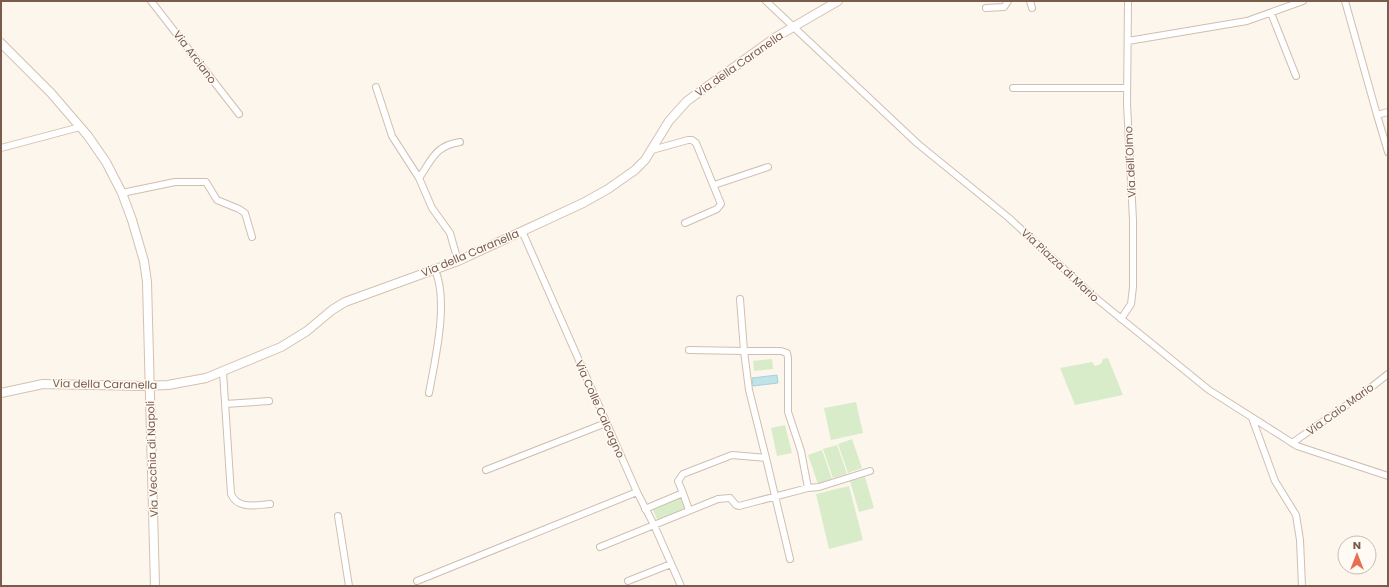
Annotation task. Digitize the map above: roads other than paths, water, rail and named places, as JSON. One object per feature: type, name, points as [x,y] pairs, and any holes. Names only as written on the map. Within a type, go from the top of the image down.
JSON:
[{"type":"main road","name":"Via della Caranella","points":[[1,393],[28,386],[46,384],[150,386],[193,381],[223,372],[270,352],[293,340],[335,308],[348,301],[435,270],[522,231],[608,189],[638,167],[652,150],[666,125],[688,101],[792,27],[838,1]]},
{"type":"main road","name":"Via Vecchia di Napoli","points":[[1,43],[48,89],[80,127],[106,162],[122,193],[132,220],[146,269],[155,586]]},
{"type":"street","name":"Via Arciano","points":[[151,1],[239,114]]},
{"type":"street","name":"Via Piazza di Mario","points":[[766,1],[914,140],[1005,215],[1082,286],[1209,390],[1292,444],[1312,452],[1388,476]]},
{"type":"street","points":[[986,8],[1004,6],[1008,1]]},
{"type":"street","points":[[1030,1],[1032,8]]},
{"type":"street","name":"Via dell'Olmo","points":[[1121,319],[1130,306],[1133,287],[1133,228],[1127,88],[1128,1]]},
{"type":"street","points":[[1128,41],[1235,23],[1271,13],[1303,1]]},
{"type":"street","points":[[1345,1],[1388,152]]},
{"type":"street","points":[[1271,13],[1296,76]]},
{"type":"street","points":[[376,87],[392,136],[419,178],[429,202],[452,236],[458,260]]},
{"type":"street","points":[[1013,88],[1127,88]]},
{"type":"street","points":[[1377,115],[1388,112]]},
{"type":"street","points":[[1,148],[80,127]]},
{"type":"street","points":[[652,150],[688,140],[694,141],[714,185],[721,206],[685,223]]},
{"type":"street","points":[[419,178],[440,148],[447,144],[460,142]]},
{"type":"street","points":[[714,185],[768,167]]},
{"type":"street","points":[[122,193],[175,182],[206,182],[217,200],[245,213],[252,237]]},
{"type":"street","name":"Via Colle Calcagno","points":[[522,231],[636,492],[654,524],[681,586]]},
{"type":"street","points":[[430,393],[441,306],[440,290],[435,270]]},
{"type":"street","points":[[740,299],[749,390],[790,559]]},
{"type":"street","points":[[689,350],[782,351],[788,355],[788,412],[799,444],[808,488]]},
{"type":"street","points":[[223,372],[224,404],[232,496],[236,502],[244,505],[270,504]]},
{"type":"street","name":"Via Caio Mario","points":[[1292,444],[1364,393],[1388,374]]},
{"type":"street","points":[[224,404],[269,401]]},
{"type":"street","points":[[1252,418],[1275,481],[1296,515],[1300,544],[1302,586]]},
{"type":"street","points":[[486,470],[606,422]]},
{"type":"street","points":[[690,510],[678,481],[683,474],[732,455],[756,459],[766,458]]},
{"type":"street","points":[[600,547],[654,524],[723,498],[730,498],[739,506],[808,488],[819,487],[870,471]]},
{"type":"street","points":[[417,581],[636,492]]},
{"type":"street","points":[[645,509],[683,493]]},
{"type":"street","points":[[338,516],[349,586]]},
{"type":"street","points":[[628,581],[671,564]]},
{"type":"water","points":[[777,375],[778,383],[753,386],[752,378]]}]
